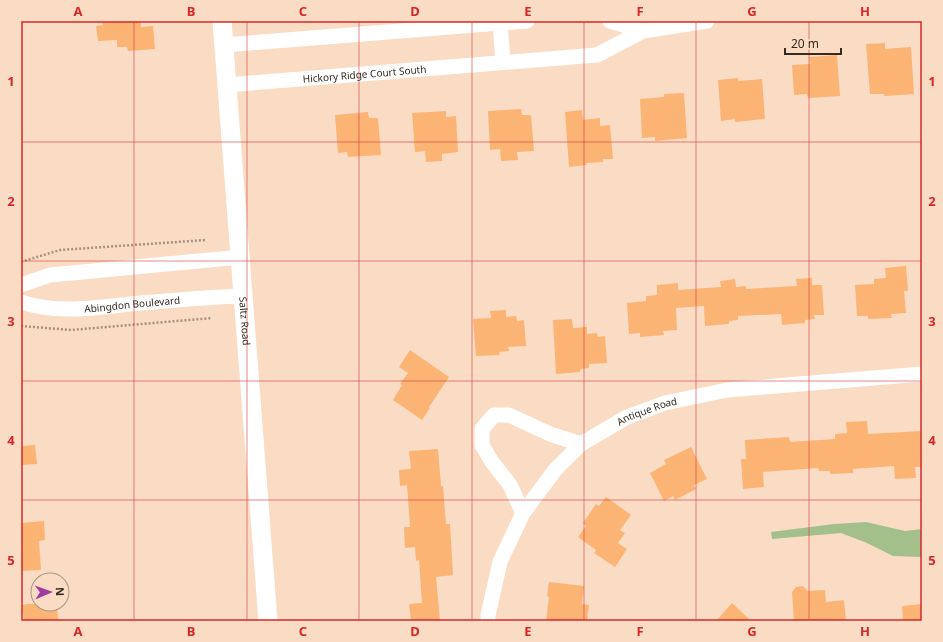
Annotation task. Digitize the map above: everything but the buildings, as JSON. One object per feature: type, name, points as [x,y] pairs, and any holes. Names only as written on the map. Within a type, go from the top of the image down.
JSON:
[{"type":"street","name":"Saltz Road","points":[[222,21],[268,621]]},
{"type":"street","points":[[224,45],[527,21]]},
{"type":"street","name":"Hickory Ridge Court South","points":[[610,21],[644,31]]},
{"type":"street","name":"Hickory Ridge Court South","points":[[227,85],[597,55],[644,31],[707,21]]},
{"type":"street","points":[[500,23],[503,62]]},
{"type":"street","points":[[21,285],[50,275],[241,257]]},
{"type":"street","name":"Abingdon Boulevard","points":[[21,302],[32,306],[66,310],[211,297],[243,296]]},
{"type":"street","name":"Antique Road","points":[[488,621],[500,562],[523,513],[554,470],[582,444],[627,417],[665,403],[727,390],[922,374]]},
{"type":"street","points":[[523,513],[510,485],[492,462],[482,446],[482,429],[494,415],[509,415],[550,434],[582,444]]},
{"type":"path","points":[[21,262],[60,250],[206,240]]},
{"type":"path","points":[[21,326],[71,330],[212,318]]},
{"type":"green space","points":[[866,522],[905,531],[922,529],[922,557],[893,556],[867,543],[841,533],[772,539],[771,532],[834,524]]}]
